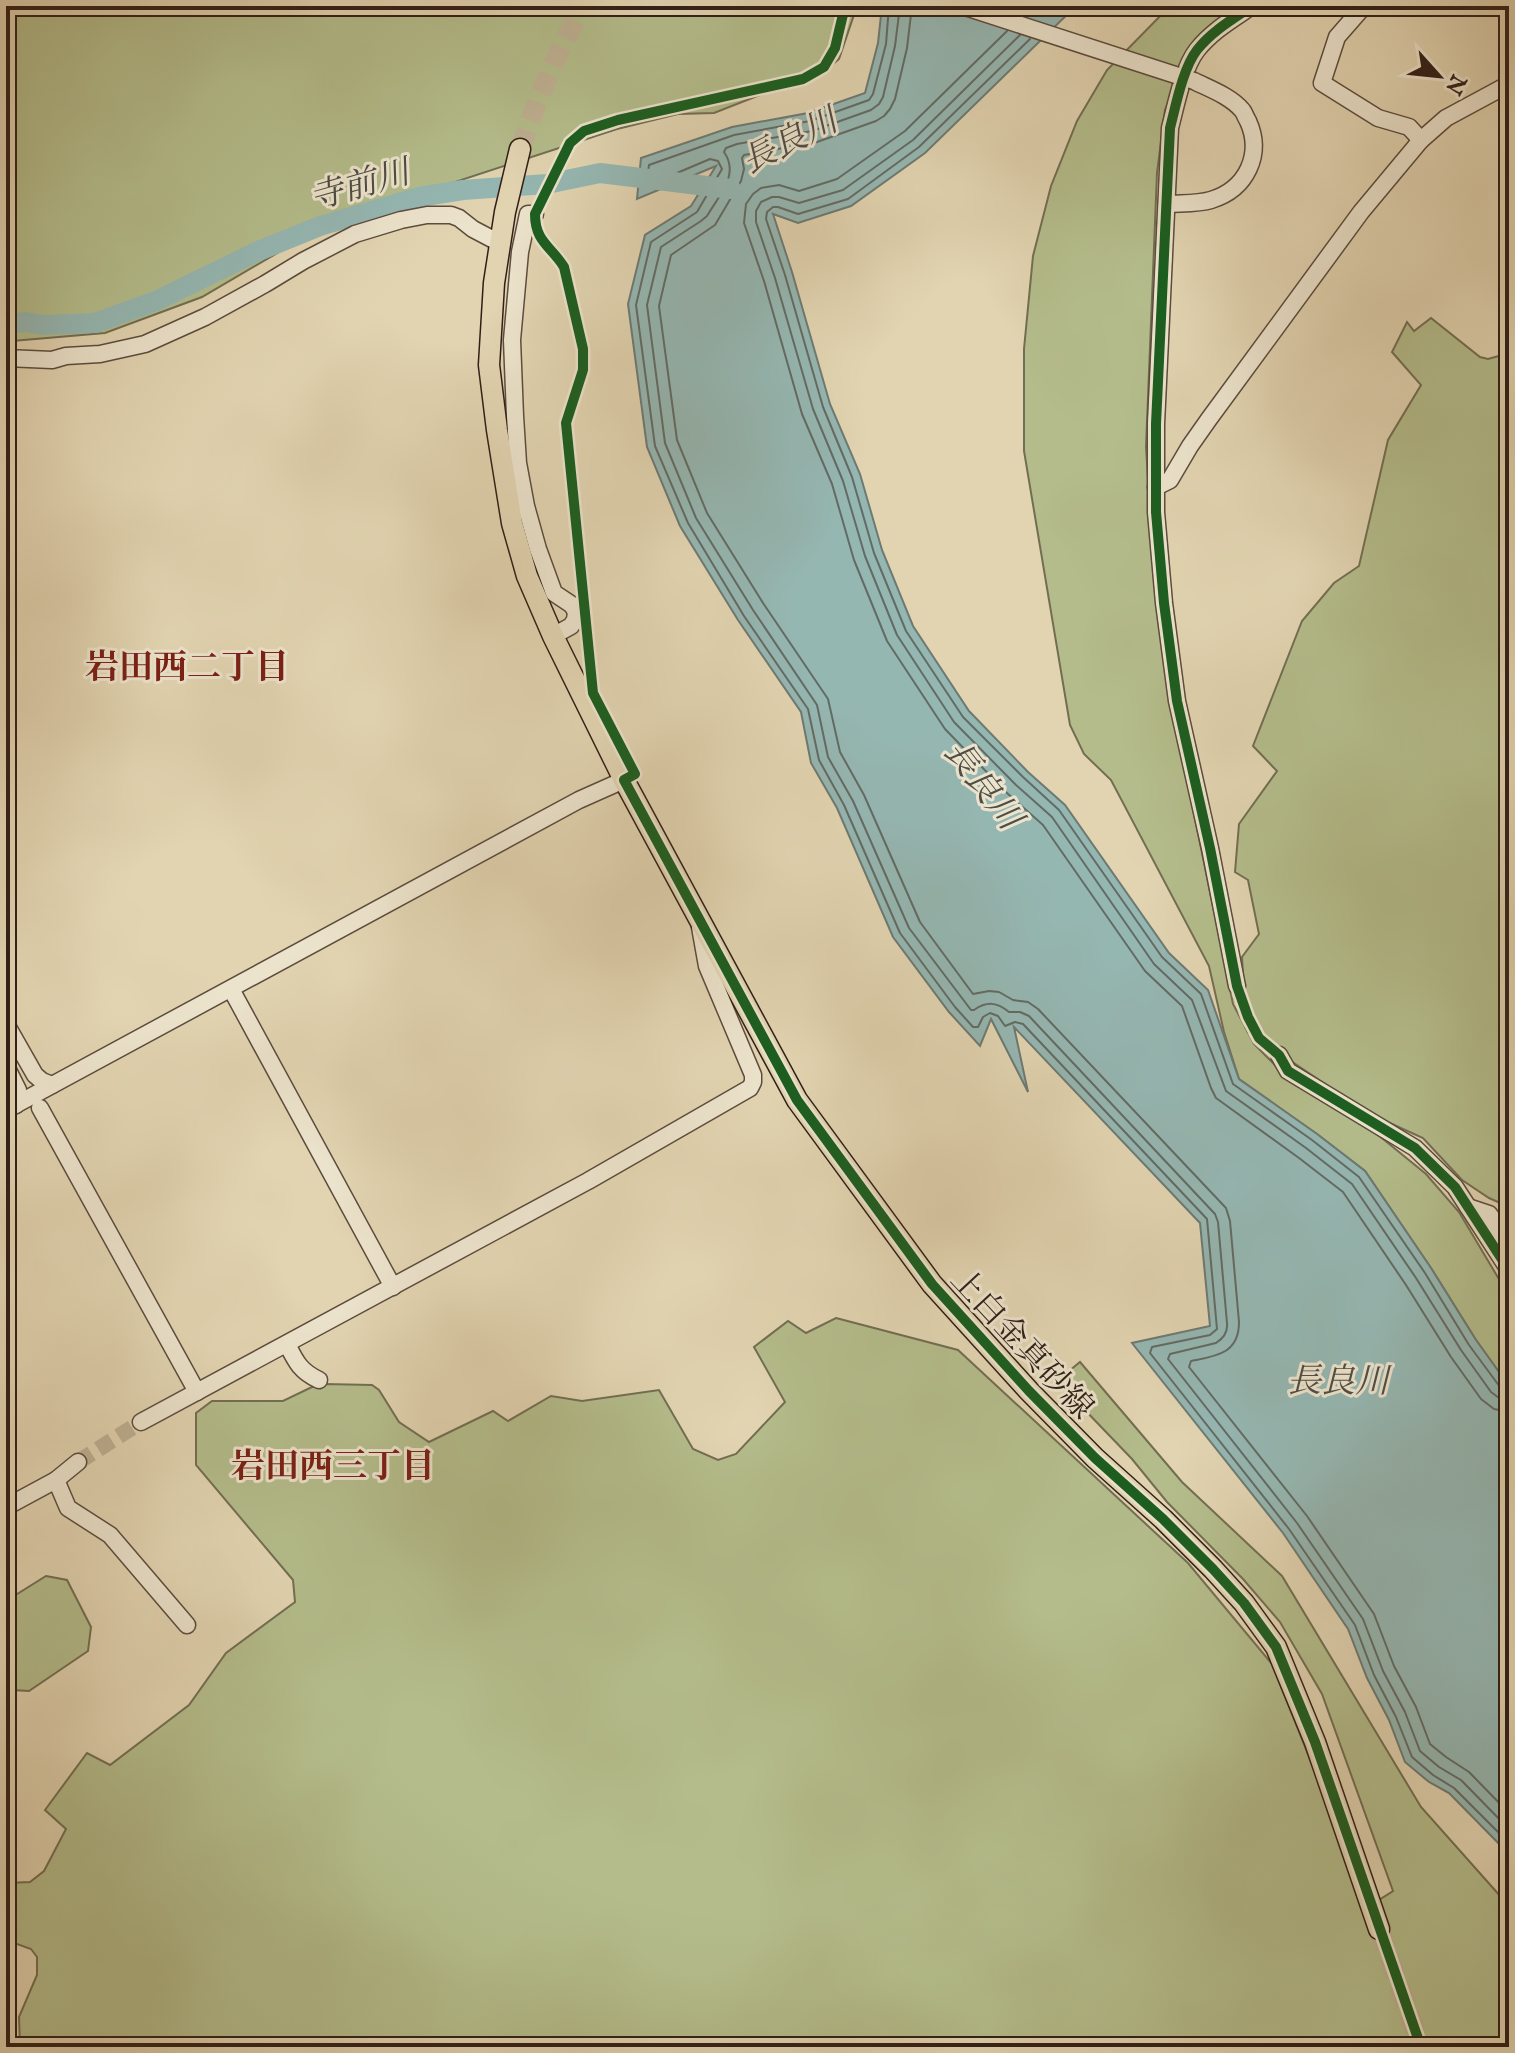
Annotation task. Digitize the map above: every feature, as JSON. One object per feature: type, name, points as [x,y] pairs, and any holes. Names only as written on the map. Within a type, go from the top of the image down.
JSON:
[{"type":"main road","name":"上白金真砂線","points":[[518,156],[494,283],[489,365],[512,523],[527,576],[553,636],[624,780],[797,1100],[932,1284],[1095,1458],[1213,1569],[1244,1603],[1276,1647],[1315,1742],[1379,1929]]},
{"type":"street","points":[[962,6],[1194,81],[1220,94],[1243,111],[1254,133],[1254,155],[1246,173],[1232,190],[1212,200],[1168,204]]},
{"type":"street","points":[[1237,986],[1177,701],[1164,603],[1156,512],[1157,373],[1170,128],[1180,87],[1195,52],[1216,31],[1252,6]]},
{"type":"street","points":[[1364,6],[1337,37],[1322,83],[1378,118],[1409,127],[1421,140]]},
{"type":"street","points":[[1156,487],[1170,480],[1197,437],[1298,297],[1361,212],[1421,140],[1446,118],[1509,84]]},
{"type":"street","points":[[535,214],[528,214],[507,246],[512,340],[509,417],[526,506],[538,549],[554,593],[572,605],[576,612],[571,626],[553,636]]},
{"type":"street","points":[[6,358],[52,360],[145,344],[205,317],[355,234],[401,220],[451,215],[507,246]]},
{"type":"street","points":[[11,1107],[579,800],[624,780]]},
{"type":"street","points":[[141,1422],[588,1181],[750,1088],[753,1075],[707,966],[697,914]]},
{"type":"street","points":[[231,989],[393,1287]]},
{"type":"street","points":[[6,1024],[35,1075],[52,1085]]},
{"type":"street","points":[[6,1046],[26,1083]]},
{"type":"street","points":[[1279,1055],[1288,1071],[1415,1148],[1455,1187],[1509,1270]]},
{"type":"street","points":[[6,1066],[18,1090],[11,1107]]},
{"type":"street","points":[[52,1085],[51,1108],[85,1169],[86,1192]]},
{"type":"street","points":[[11,1107],[25,1109],[33,1116],[73,1184],[86,1192]]},
{"type":"street","points":[[40,1108],[197,1392]]},
{"type":"street","points":[[1468,1207],[1489,1214],[1509,1241]]},
{"type":"street","points":[[287,1344],[297,1364],[319,1380]]},
{"type":"street","points":[[6,1507],[56,1480],[78,1462]]},
{"type":"street","points":[[56,1480],[68,1508],[110,1535],[187,1625]]},
{"type":"green space","points":[[6,6],[857,6],[839,59],[810,81],[765,93],[714,113],[678,114],[617,129],[327,224],[202,297],[105,333],[12,341],[6,340]]},
{"type":"green space","points":[[1170,6],[1237,6],[1203,32],[1192,47],[1165,110],[1157,173],[1146,447],[1155,592],[1193,809],[1233,1004],[1254,1044],[1294,1084],[1372,1130],[1426,1174],[1459,1212],[1509,1296],[1509,1386],[1365,1171],[1239,1079],[1224,1032],[1209,966],[1111,780],[1084,754],[1070,725],[1024,451],[1024,349],[1033,256],[1051,186],[1077,121],[1107,70]]},
{"type":"green space","points":[[1431,318],[1480,357],[1488,359],[1509,353],[1509,1207],[1462,1180],[1423,1138],[1368,1113],[1288,1059],[1260,1031],[1244,993],[1242,957],[1259,934],[1248,880],[1235,872],[1239,824],[1277,771],[1253,746],[1302,621],[1334,583],[1359,566],[1388,440],[1421,385],[1392,352],[1407,322],[1414,331]]},
{"type":"green space","points":[[836,1318],[958,1350],[1188,1563],[1272,1664],[1329,1807],[1374,1903],[1393,1891],[1322,1694],[1280,1622],[1057,1381],[1080,1362],[1182,1482],[1282,1576],[1421,1807],[1509,1906],[1509,2047],[20,2047],[19,2017],[37,1975],[37,1957],[31,1949],[6,1940],[6,1883],[30,1882],[44,1871],[66,1829],[45,1810],[87,1753],[110,1765],[189,1705],[226,1653],[295,1602],[293,1580],[196,1465],[196,1413],[212,1401],[283,1401],[324,1384],[372,1385],[379,1390],[399,1422],[429,1442],[493,1411],[508,1421],[551,1396],[582,1401],[659,1390],[693,1449],[718,1460],[736,1454],[785,1402],[754,1347],[788,1321],[806,1333]]},
{"type":"green space","points":[[46,1576],[67,1580],[91,1627],[88,1651],[29,1691],[11,1690],[6,1684],[6,1601]]},
{"type":"water","name":"長良川","points":[[882,6],[1076,6],[925,153],[851,206],[798,223],[773,214],[830,404],[860,474],[882,550],[913,626],[969,711],[1065,805],[1169,953],[1208,990],[1239,1079],[1365,1171],[1509,1386],[1509,1854],[1449,1793],[1429,1782],[1405,1762],[1348,1629],[1283,1533],[1132,1343],[1210,1326],[1200,1223],[1014,1027],[1028,1092],[991,1019],[980,1046],[949,1012],[893,937],[837,808],[811,763],[801,712],[738,620],[680,526],[647,447],[628,304],[645,235],[691,206],[716,166],[637,199],[641,158],[732,127],[808,113],[865,93],[878,43]]},
{"type":"waterway","name":"寺前川","points":[[6,324],[95,323],[156,301],[256,252],[320,226],[419,197],[463,190],[547,184],[600,173],[731,189]]},
{"type":"tunnel","points":[[520,149],[556,58],[584,6]]},
{"type":"tunnel","points":[[1237,986],[1259,1038],[1279,1055]]},
{"type":"tunnel","points":[[78,1462],[141,1422]]},
{"type":"tunnel","points":[[1379,1929],[1421,2047]]},
{"type":"cycle path","points":[[845,6],[835,48],[824,67],[803,79],[618,120],[584,131],[570,143],[535,214],[541,238],[564,267],[583,349],[583,370],[566,423],[593,693],[635,774],[624,780],[797,1100],[932,1284],[1095,1458],[1213,1569],[1244,1603],[1276,1647],[1315,1742],[1421,2047]]},
{"type":"cycle path","points":[[1252,6],[1216,31],[1197,50],[1184,77],[1170,128],[1156,424],[1156,512],[1177,701],[1237,986],[1259,1038],[1279,1055],[1288,1071],[1415,1148],[1455,1187],[1509,1270]]},
{"type":"district","name":"岩田西二丁目","points":[[187,666]]},
{"type":"district","name":"岩田西三丁目","points":[[333,1465]]}]
